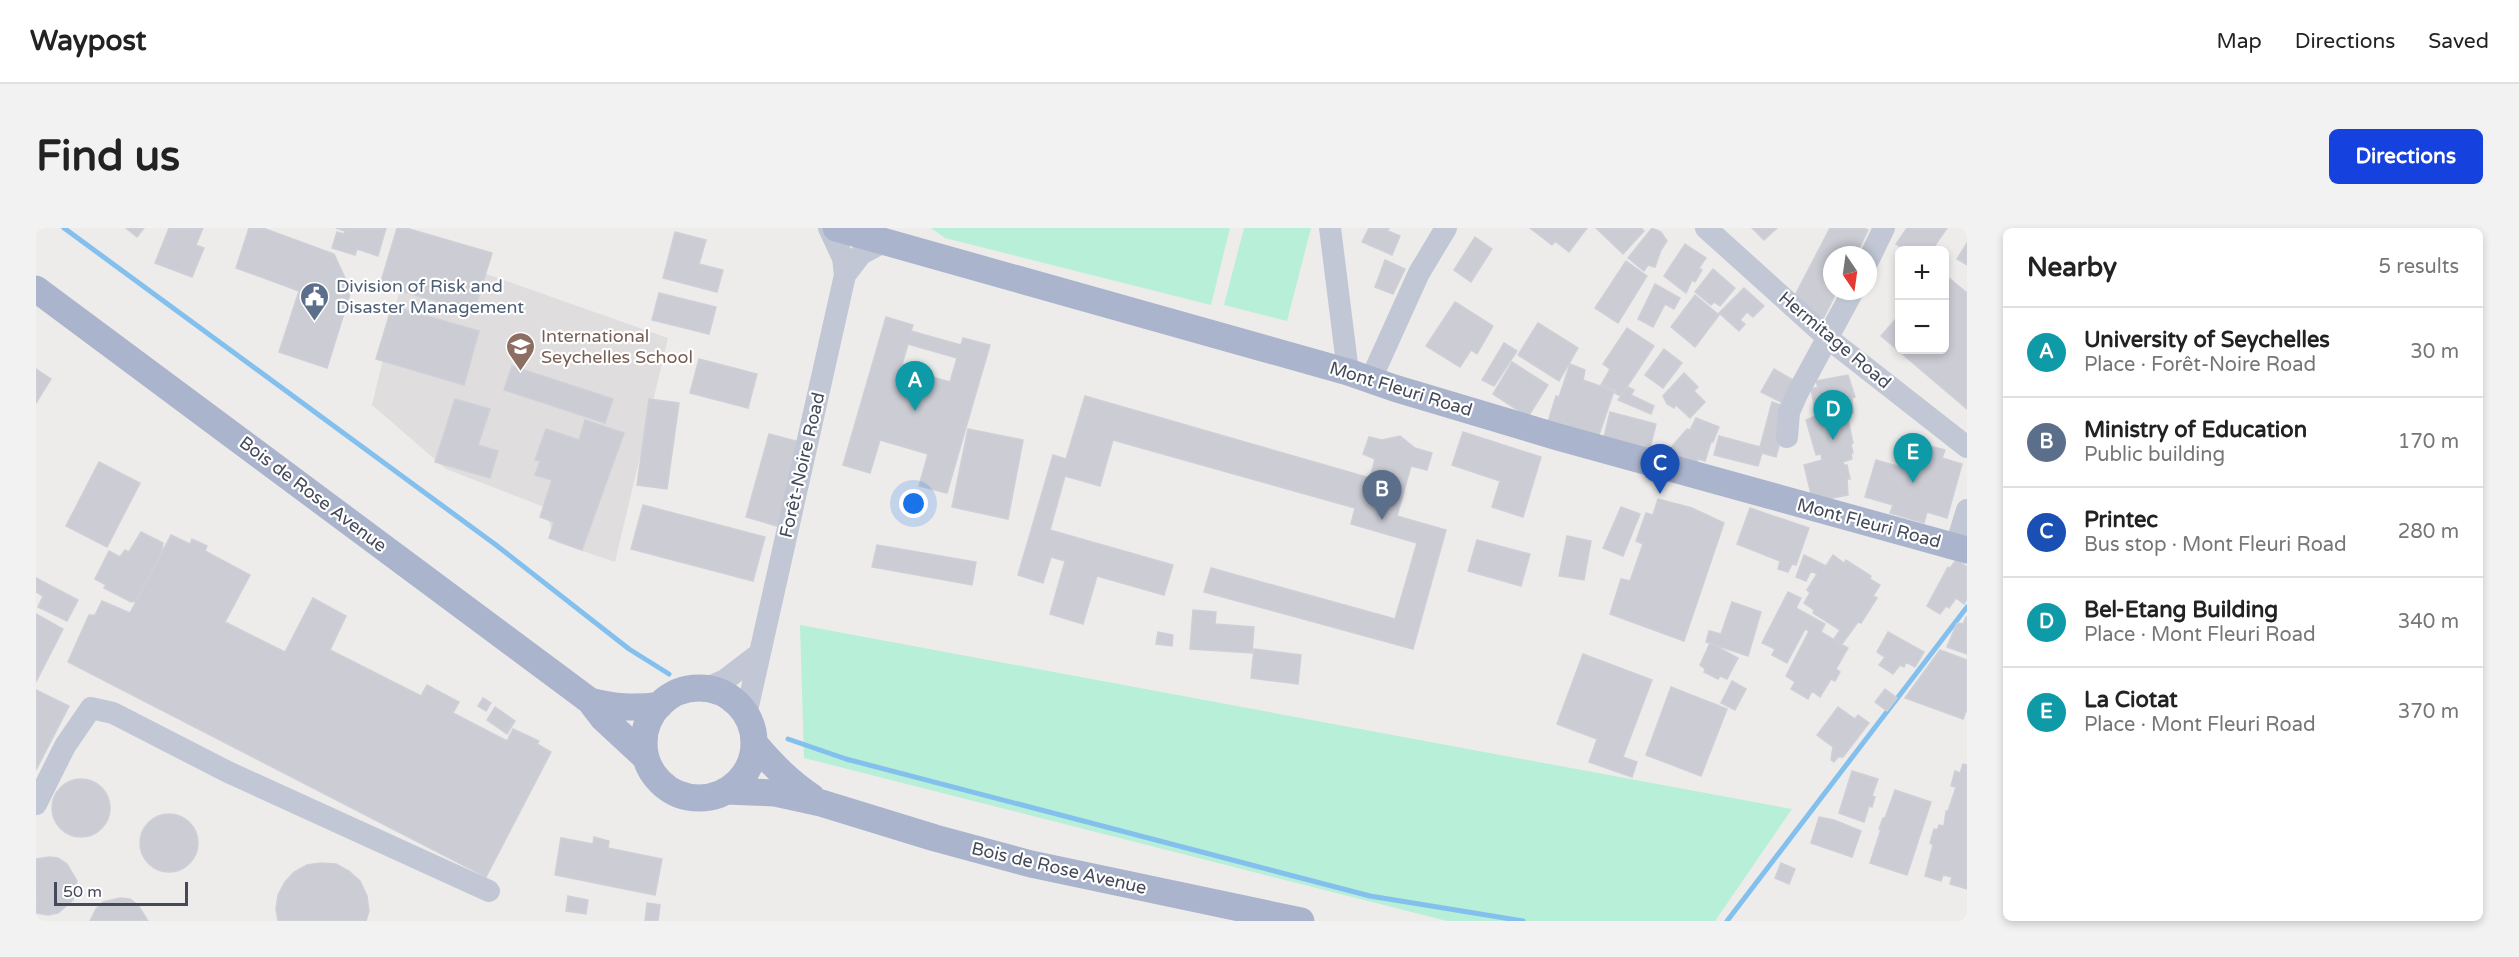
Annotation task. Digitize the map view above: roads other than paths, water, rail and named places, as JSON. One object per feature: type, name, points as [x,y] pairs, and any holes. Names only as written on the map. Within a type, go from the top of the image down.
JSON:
[{"type":"main road","name":"Mont Fleuri Road","points":[[841,229],[1360,376],[1558,437],[1961,548]]},
{"type":"main road","name":"Bois de Rose Avenue","points":[[36,289],[590,700],[603,718],[645,757]]},
{"type":"main road","points":[[704,688],[720,693],[735,702],[746,715],[752,729],[754,743],[752,757],[746,771],[725,791],[704,798],[688,797],[674,792],[656,777],[645,757],[644,738],[649,720],[660,705],[680,692],[704,688]]},
{"type":"main road","name":"Bois de Rose Avenue","points":[[590,700],[614,707],[638,709],[660,705]]},
{"type":"main road","name":"Bois de Rose Avenue","points":[[754,743],[796,787],[821,803]]},
{"type":"main road","name":"Bois de Rose Avenue","points":[[725,791],[775,793],[821,803],[1030,864],[1301,921]]},
{"type":"street","points":[[1330,228],[1360,376]]},
{"type":"street","points":[[1360,376],[1446,228]]},
{"type":"street","name":"Hermitage Road","points":[[1706,228],[1829,339],[1967,447]]},
{"type":"street","points":[[1875,246],[1884,228]]},
{"type":"street","name":"Forêt-Noire Road","points":[[746,715],[845,275],[840,249],[841,229]]},
{"type":"street","name":"Forêt-Noire Road","points":[[845,275],[861,254],[885,242]]},
{"type":"street","points":[[1787,437],[1789,412],[1797,394],[1848,300]]},
{"type":"street","points":[[1961,548],[1967,510]]},
{"type":"street","points":[[704,688],[725,680],[759,654]]},
{"type":"street","points":[[36,804],[65,746],[91,708],[113,713],[228,772],[489,891]]},
{"type":"waterway","points":[[64,228],[496,545],[629,649],[669,674]]},
{"type":"waterway","points":[[1727,921],[1967,607]]},
{"type":"waterway","points":[[788,739],[846,759],[1370,896],[1523,921]]},
{"type":"place","name":"Division of Risk and Disaster Management","points":[[315,322]]},
{"type":"place","name":"International Seychelles School","points":[[520,372]]},
{"type":"place","name":"University of Seychelles","points":[[915,411]]},
{"type":"place","name":"Bel-Etang Building","points":[[1833,440]]},
{"type":"place","name":"La Ciotat","points":[[1913,483]]},
{"type":"place","name":"Printec","points":[[1660,494]]},
{"type":"place","name":"Ministry of Education","points":[[1382,520]]}]
